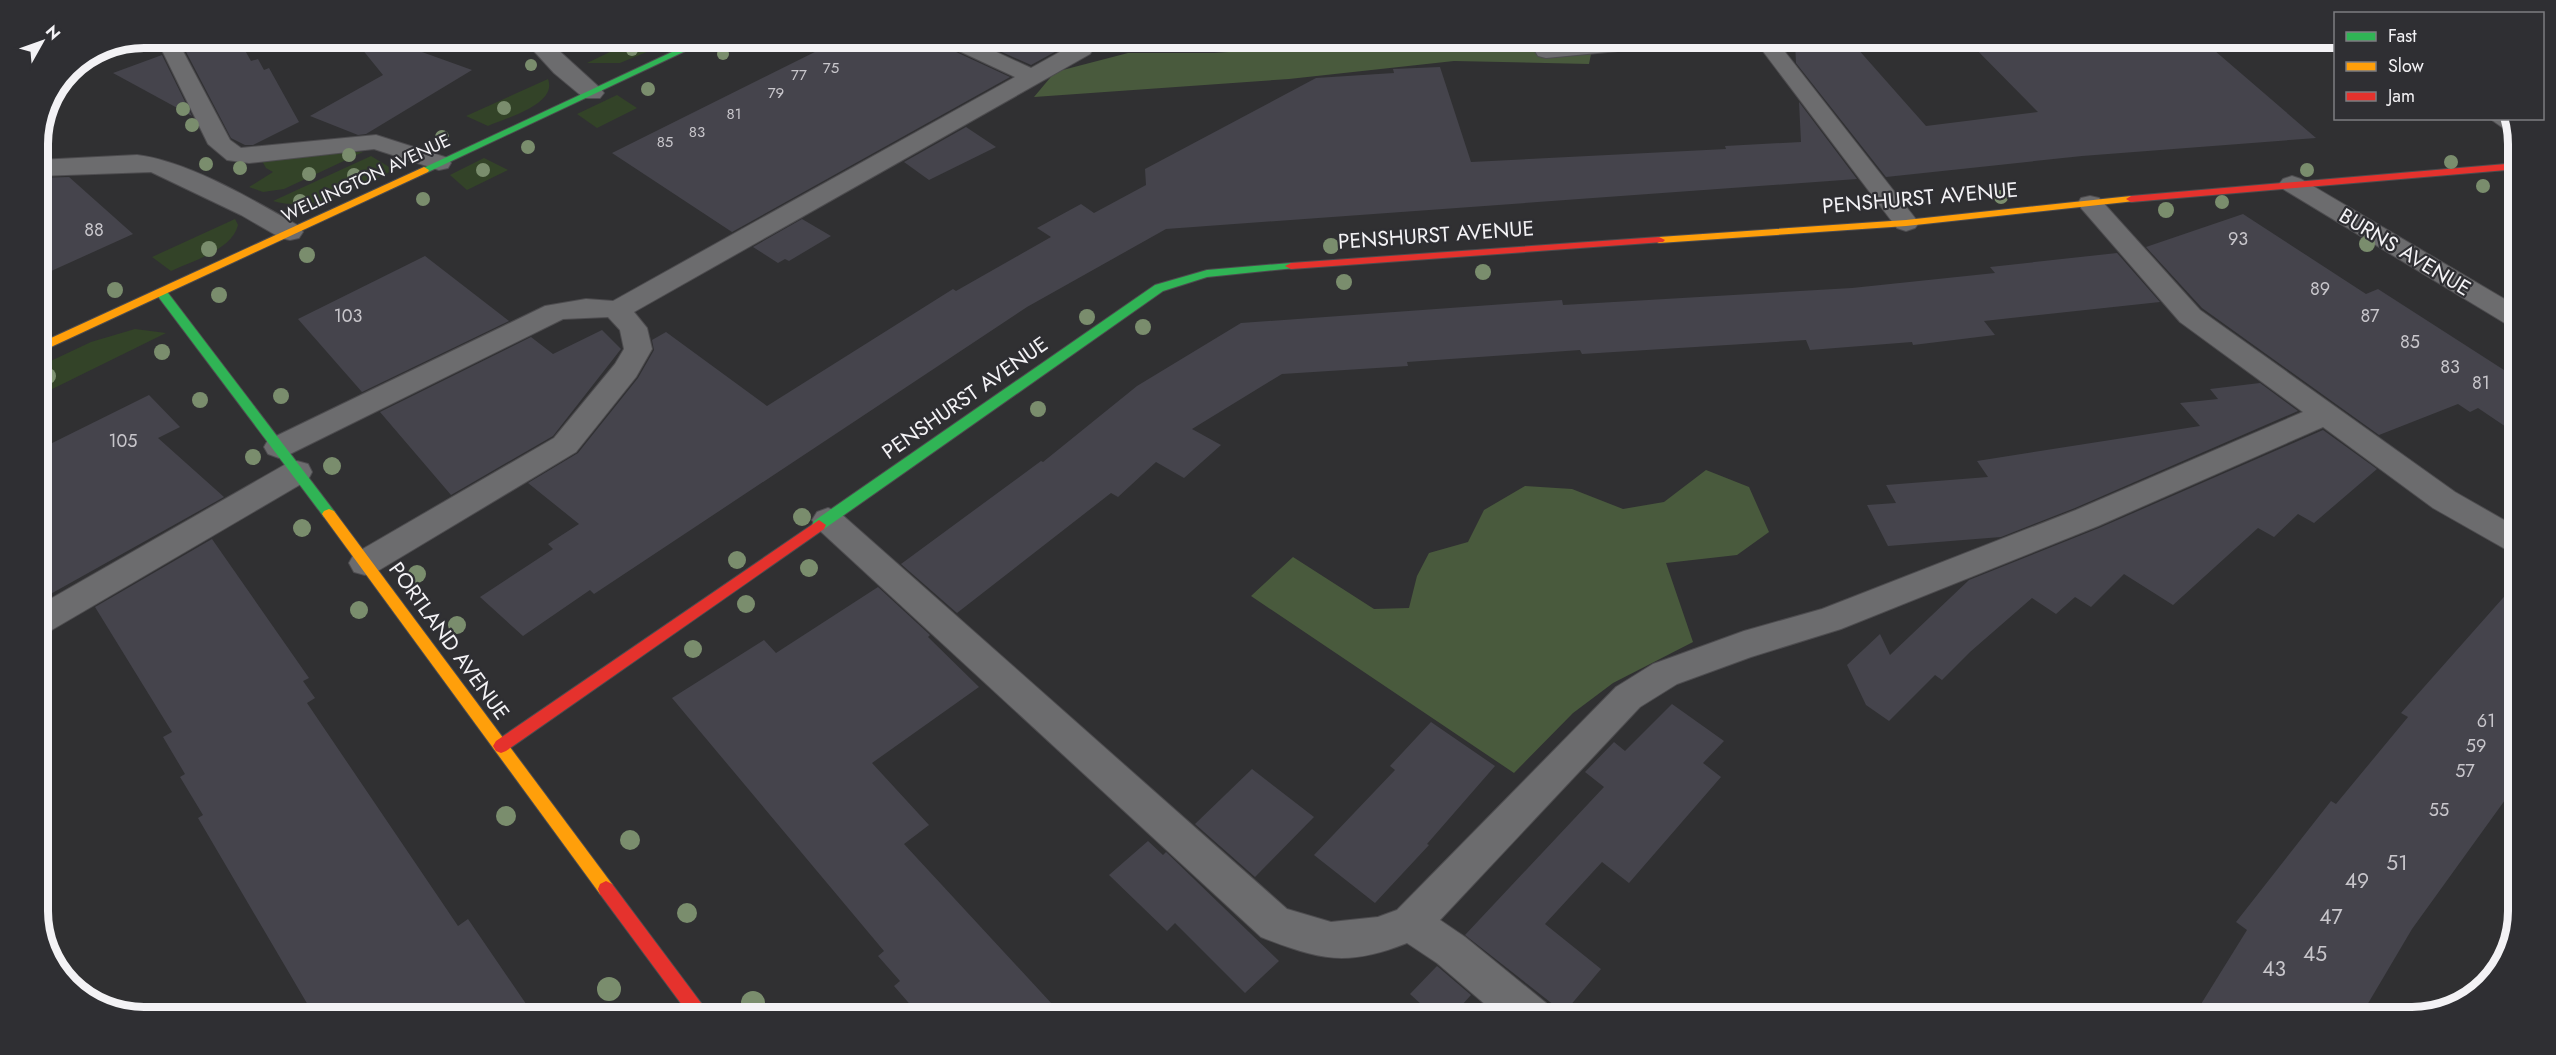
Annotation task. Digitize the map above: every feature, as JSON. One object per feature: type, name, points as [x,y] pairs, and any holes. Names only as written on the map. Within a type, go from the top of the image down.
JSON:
[{"type":"street","points":[[543,48],[592,93]]},
{"type":"street","name":"WELLINGTON AVENUE","points":[[48,345],[687,48]]},
{"type":"street","points":[[48,167],[137,163],[156,165],[250,208],[290,232]]},
{"type":"street","name":"PENSHURST AVENUE","points":[[501,746],[1159,288],[1183,277],[1212,272],[1906,223],[2292,184],[2508,167]]},
{"type":"street","name":"BURNS AVENUE","points":[[2292,184],[2508,313]]},
{"type":"street","name":"PORTLAND AVENUE","points":[[161,292],[288,459],[694,1007]]},
{"type":"lane","points":[[170,48],[220,144],[235,155],[249,156],[376,142],[440,163]]},
{"type":"lane","points":[[971,48],[1032,77]]},
{"type":"lane","points":[[1546,51],[1579,48]]},
{"type":"lane","points":[[1771,48],[1906,223]]},
{"type":"lane","points":[[617,310],[1082,49]]},
{"type":"lane","points":[[2090,203],[2190,316],[2444,500],[2508,536]]},
{"type":"lane","points":[[48,615],[288,459],[555,312],[580,307],[603,307],[617,310],[633,328],[638,349],[626,370],[565,445],[365,563]]},
{"type":"lane","points":[[828,520],[1275,924],[1331,941],[1378,936],[1411,923],[1628,697],[1665,674],[1744,645],[1829,620],[2086,518],[2324,415]]},
{"type":"lane","points":[[1411,923],[1451,950],[1519,1007]]},
{"type":"green space","points":[[618,48],[656,48],[620,63],[587,63]]},
{"type":"green space","points":[[1293,48],[1592,48],[1589,64],[1454,61],[1289,79],[1034,97],[1055,72],[1128,53],[1214,53]]},
{"type":"green space","points":[[548,79],[549,88],[545,96],[538,103],[518,114],[488,126],[466,116]]},
{"type":"green space","points":[[617,95],[637,108],[597,128],[577,114]]},
{"type":"green space","points":[[331,152],[363,152],[284,189],[263,192],[249,187],[273,172],[266,168],[262,161]]},
{"type":"green space","points":[[371,156],[394,170],[350,191],[320,201],[289,204],[273,201]]},
{"type":"green space","points":[[484,158],[508,170],[467,190],[450,175]]},
{"type":"green space","points":[[235,219],[238,225],[228,241],[200,259],[171,271],[152,257]]},
{"type":"green space","points":[[135,329],[166,333],[48,391],[48,362],[91,342]]},
{"type":"green space","points":[[1706,470],[1749,487],[1769,532],[1737,555],[1666,563],[1693,642],[1613,683],[1573,713],[1514,773],[1251,596],[1293,557],[1374,609],[1409,608],[1417,576],[1429,553],[1468,542],[1484,510],[1525,486],[1572,489],[1623,509],[1664,502]]},
{"type":"building","points":[[184,48],[244,48],[251,61],[258,59],[264,70],[269,68],[299,122],[253,145],[245,145],[231,138]]},
{"type":"building","points":[[361,48],[411,48],[472,70],[366,134],[358,135],[310,116],[383,75]]},
{"type":"building","points":[[823,48],[947,48],[1010,77],[732,232],[612,153]]},
{"type":"building","points":[[993,48],[1062,48],[1031,65]]},
{"type":"building","points":[[1795,48],[1857,48],[1926,126],[2038,112],[1975,48],[2212,48],[2316,138],[2082,156],[1886,177],[1796,63]]},
{"type":"building","points":[[162,55],[192,116],[113,73]]},
{"type":"building","points":[[1440,67],[1471,162],[1726,149],[1725,146],[1801,142],[1799,102],[1857,179],[1166,229],[1027,307],[594,594],[590,590],[523,636],[480,597],[553,549],[548,544],[579,524],[528,483],[578,453],[638,378],[654,350],[652,340],[666,332],[767,406],[953,289],[956,291],[1051,237],[1037,228],[1081,204],[1094,213],[1146,185],[1145,169],[1316,78],[1394,73],[1393,69]]},
{"type":"building","points":[[966,127],[996,147],[929,180],[904,162]]},
{"type":"building","points":[[69,177],[133,234],[48,272],[48,178]]},
{"type":"building","points":[[2243,214],[2366,294],[2378,289],[2508,373],[2508,428],[2478,408],[2470,412],[2458,404],[2379,435],[2202,308],[2146,247]]},
{"type":"building","points":[[802,219],[831,236],[789,261],[785,259],[778,263],[753,247]]},
{"type":"building","points":[[2117,253],[2160,302],[1984,321],[1995,335],[1913,345],[1912,342],[1810,350],[1806,340],[1582,354],[1580,350],[1407,362],[1408,366],[1282,374],[1192,429],[1221,445],[1184,478],[1156,462],[1118,497],[1111,493],[957,613],[901,564],[1041,461],[1043,462],[1137,386],[1241,323],[1562,300],[1563,305],[1852,288],[1995,273],[1990,267]]},
{"type":"building","points":[[425,256],[509,321],[362,392],[298,319]]},
{"type":"building","points":[[602,330],[621,349],[553,436],[451,495],[380,412],[531,337],[553,354]]},
{"type":"building","points":[[2260,383],[2298,411],[2075,508],[2001,537],[1888,546],[1867,505],[1896,503],[1886,485],[1988,477],[1977,461],[2200,426],[2180,403],[2218,399],[2210,389]]},
{"type":"building","points":[[149,395],[180,427],[158,438],[224,497],[48,595],[48,445]]},
{"type":"building","points":[[2323,430],[2377,469],[2314,523],[2298,514],[2274,537],[2258,528],[2173,605],[2124,574],[2091,607],[2075,597],[2056,614],[2032,598],[1970,652],[1942,680],[1935,675],[1889,721],[1866,705],[1847,665],[1880,634],[1890,655],[1969,580],[2099,528]]},
{"type":"building","points":[[212,539],[309,678],[303,681],[315,698],[307,703],[458,926],[468,919],[528,1007],[309,1007],[198,818],[203,815],[180,777],[185,774],[163,737],[172,732],[95,607]]},
{"type":"building","points":[[878,587],[930,635],[928,637],[979,687],[872,763],[929,825],[904,844],[1055,1007],[912,1007],[894,986],[900,981],[878,956],[884,951],[672,698],[764,640],[776,653]]},
{"type":"building","points":[[2508,592],[2508,796],[2412,929],[2366,1007],[2199,1007],[2247,930],[2236,922],[2331,801],[2336,804],[2408,717],[2401,713]]},
{"type":"building","points":[[1672,704],[1724,741],[1703,763],[1721,777],[1629,883],[1602,862],[1545,924],[1601,969],[1569,1007],[1556,1007],[1465,935],[1604,787],[1585,772],[1614,742],[1625,751]]},
{"type":"building","points":[[1431,722],[1495,766],[1427,844],[1429,845],[1375,903],[1314,855],[1395,770],[1390,766]]},
{"type":"building","points":[[1252,769],[1314,817],[1255,877],[1195,824]]},
{"type":"building","points":[[1148,841],[1163,855],[1166,852],[1279,961],[1245,993],[1175,923],[1167,931],[1109,875]]},
{"type":"building","points":[[1437,966],[1471,995],[1460,1007],[1424,1007],[1410,994]]},
{"type":"traffic: fast","points":[[424,170],[686,48]]},
{"type":"traffic: fast","points":[[819,525],[1159,288],[1207,274],[1291,266]]},
{"type":"traffic: fast","points":[[161,292],[329,514]]},
{"type":"traffic: slow","points":[[48,344],[424,170]]},
{"type":"traffic: slow","points":[[1659,240],[1906,223],[2131,199]]},
{"type":"traffic: slow","points":[[329,514],[606,889]]},
{"type":"traffic: jam","points":[[2131,199],[2508,167]]},
{"type":"traffic: jam","points":[[1291,266],[1659,240]]},
{"type":"traffic: jam","points":[[501,746],[819,525]]},
{"type":"traffic: jam","points":[[606,889],[694,1007]]}]
